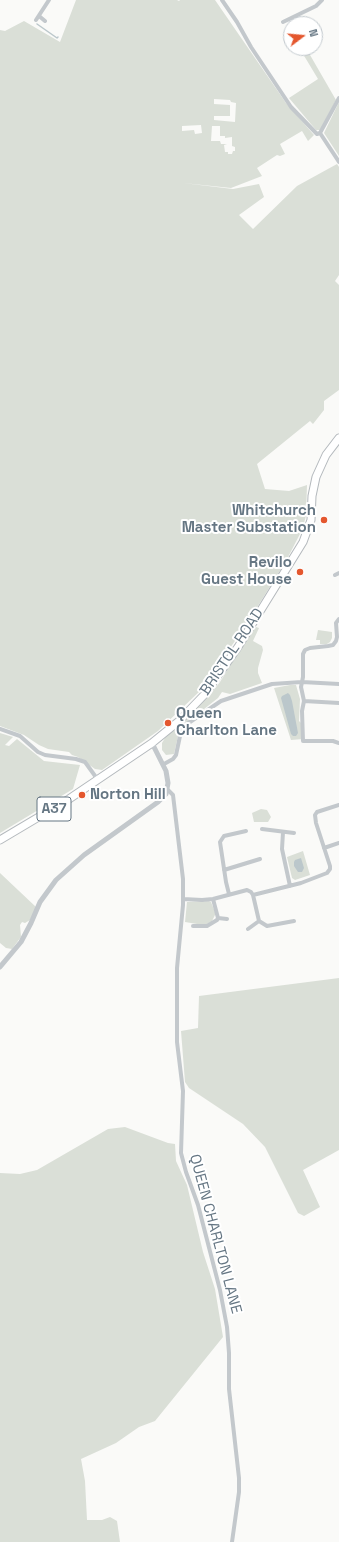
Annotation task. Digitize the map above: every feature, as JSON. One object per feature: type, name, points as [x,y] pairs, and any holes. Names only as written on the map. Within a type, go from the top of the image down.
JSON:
[{"type":"highway","name":"BRISTOL ROAD","points":[[152,743],[188,712],[205,694],[222,672],[299,548],[308,531],[315,481],[329,450],[339,438]]},
{"type":"highway","name":"A37","points":[[0,840],[44,815],[152,743]]},
{"type":"street","points":[[36,20],[49,0]]},
{"type":"street","points":[[222,0],[291,107],[314,132],[317,134],[320,133]]},
{"type":"street","points":[[295,16],[316,6],[322,0]]},
{"type":"street","points":[[39,16],[45,20]]},
{"type":"street","points":[[320,133],[339,98]]},
{"type":"street","points":[[320,133],[339,162]]},
{"type":"street","points":[[303,742],[302,711],[304,701],[301,693],[302,654],[305,650],[310,648],[333,645],[337,637],[336,623],[339,619]]},
{"type":"street","points":[[164,764],[173,759],[176,755],[180,736],[187,724],[221,701],[272,684],[302,682],[339,684]]},
{"type":"street","points":[[304,701],[339,703]]},
{"type":"street","points":[[0,729],[20,736],[38,752],[45,755],[76,759],[85,762],[98,780]]},
{"type":"street","points":[[298,742],[333,741],[339,743]]},
{"type":"street","points":[[0,967],[8,959],[20,942],[31,923],[40,902],[56,880],[84,856],[158,802],[168,790],[164,764],[152,743]]},
{"type":"street","name":"QUEEN CHARLTON LANE","points":[[168,790],[173,795],[182,867],[183,899],[177,968],[177,1042],[183,1091],[181,1153],[184,1168],[198,1205],[220,1290],[227,1327],[229,1389],[239,1478],[239,1492],[232,1542]]},
{"type":"street","points":[[253,895],[290,886],[317,877],[329,871],[330,866],[315,815],[318,812],[339,805]]},
{"type":"street","points":[[262,829],[294,833]]},
{"type":"street","points":[[229,894],[220,842],[221,839],[227,835],[246,831]]},
{"type":"street","points":[[283,832],[282,849],[290,886]]},
{"type":"street","points":[[324,848],[339,843]]},
{"type":"street","points":[[224,870],[260,859]]},
{"type":"street","points":[[183,899],[213,899],[247,890],[253,895],[259,921],[267,926],[294,921]]},
{"type":"street","points":[[213,899],[218,918]]},
{"type":"street","points":[[218,918],[227,919]]},
{"type":"street","points":[[193,926],[207,926],[216,922],[218,918]]},
{"type":"street","points":[[248,929],[259,921]]},
{"type":"shaded area","points":[[76,0],[215,0],[286,103],[314,135],[308,141],[302,131],[280,144],[285,154],[280,156],[277,155],[257,168],[262,176],[231,188],[183,183],[233,189],[259,184],[264,197],[239,215],[253,229],[297,186],[337,164],[339,167],[339,275],[335,281],[339,285],[339,390],[324,401],[324,410],[313,424],[310,421],[257,464],[265,489],[289,491],[307,485],[306,516],[302,530],[286,561],[246,625],[201,690],[158,731],[102,770],[95,769],[69,752],[48,749],[24,735],[0,726],[0,30],[5,31],[24,21],[60,42]],"holes":[[[214,99],[230,100],[231,102],[236,103],[235,122],[214,120],[214,116],[230,116],[230,105],[214,104]],[[201,125],[202,133],[195,134],[194,130],[182,131],[182,126]],[[212,126],[220,126],[220,136],[225,136],[225,138],[232,137],[232,146],[235,147],[235,151],[233,151],[232,154],[228,154],[228,152],[225,152],[224,145],[227,144],[221,144],[220,141],[211,141]]]},
{"type":"shaded area","points":[[304,56],[311,56],[336,100],[320,130],[316,130],[289,98],[318,79]]},
{"type":"shaded area","points":[[339,102],[339,156],[324,133]]},
{"type":"shaded area","points":[[256,627],[259,628],[253,641],[262,646],[263,650],[258,668],[258,673],[262,683],[230,694],[222,692],[218,698],[184,725],[178,736],[174,754],[166,755],[162,750],[162,743],[165,738],[208,697],[220,682],[252,629]]},
{"type":"shaded area","points":[[318,630],[332,632],[330,642],[327,644],[320,644],[320,640],[316,640]]},
{"type":"shaded area","points":[[296,685],[300,699],[299,721],[301,723],[303,739],[291,740],[274,688]]},
{"type":"shaded area","points":[[288,693],[292,701],[298,733],[296,736],[291,734],[281,698]]},
{"type":"shaded area","points":[[0,733],[13,737],[5,745],[9,746],[17,739],[44,761],[80,765],[73,789],[0,833]]},
{"type":"shaded area","points":[[261,809],[267,810],[271,817],[268,822],[254,822],[252,813]]},
{"type":"shaded area","points":[[303,851],[310,875],[295,880],[292,878],[287,857]]},
{"type":"shaded area","points":[[301,858],[304,868],[302,872],[298,872],[294,866],[294,862],[295,860]]},
{"type":"shaded area","points":[[0,873],[36,907],[30,920],[25,923],[22,922],[20,925],[21,937],[12,949],[6,948],[0,943]]},
{"type":"shaded area","points":[[187,902],[211,902],[215,912],[212,921],[203,925],[185,922]]},
{"type":"shaded area","points":[[339,978],[339,1150],[303,1170],[320,1207],[304,1216],[298,1213],[265,1147],[243,1124],[189,1088],[185,1082],[181,1031],[198,1028],[199,996]]},
{"type":"shaded area","points":[[125,1127],[168,1143],[175,1144],[176,1161],[187,1185],[203,1252],[215,1289],[223,1337],[155,1421],[139,1427],[116,1443],[81,1459],[85,1481],[87,1520],[102,1520],[110,1517],[117,1521],[120,1542],[0,1542],[0,1173],[20,1174],[37,1170],[108,1129]]},
{"type":"waterway","points":[[37,24],[57,38],[58,37]]},
{"type":"place","name":"Whitchurch Master Substation","points":[[324,520]]},
{"type":"place","name":"Revilo Guest House","points":[[300,572]]},
{"type":"place","name":"Queen Charlton Lane","points":[[168,723]]},
{"type":"place","name":"Norton Hill","points":[[82,795]]}]
